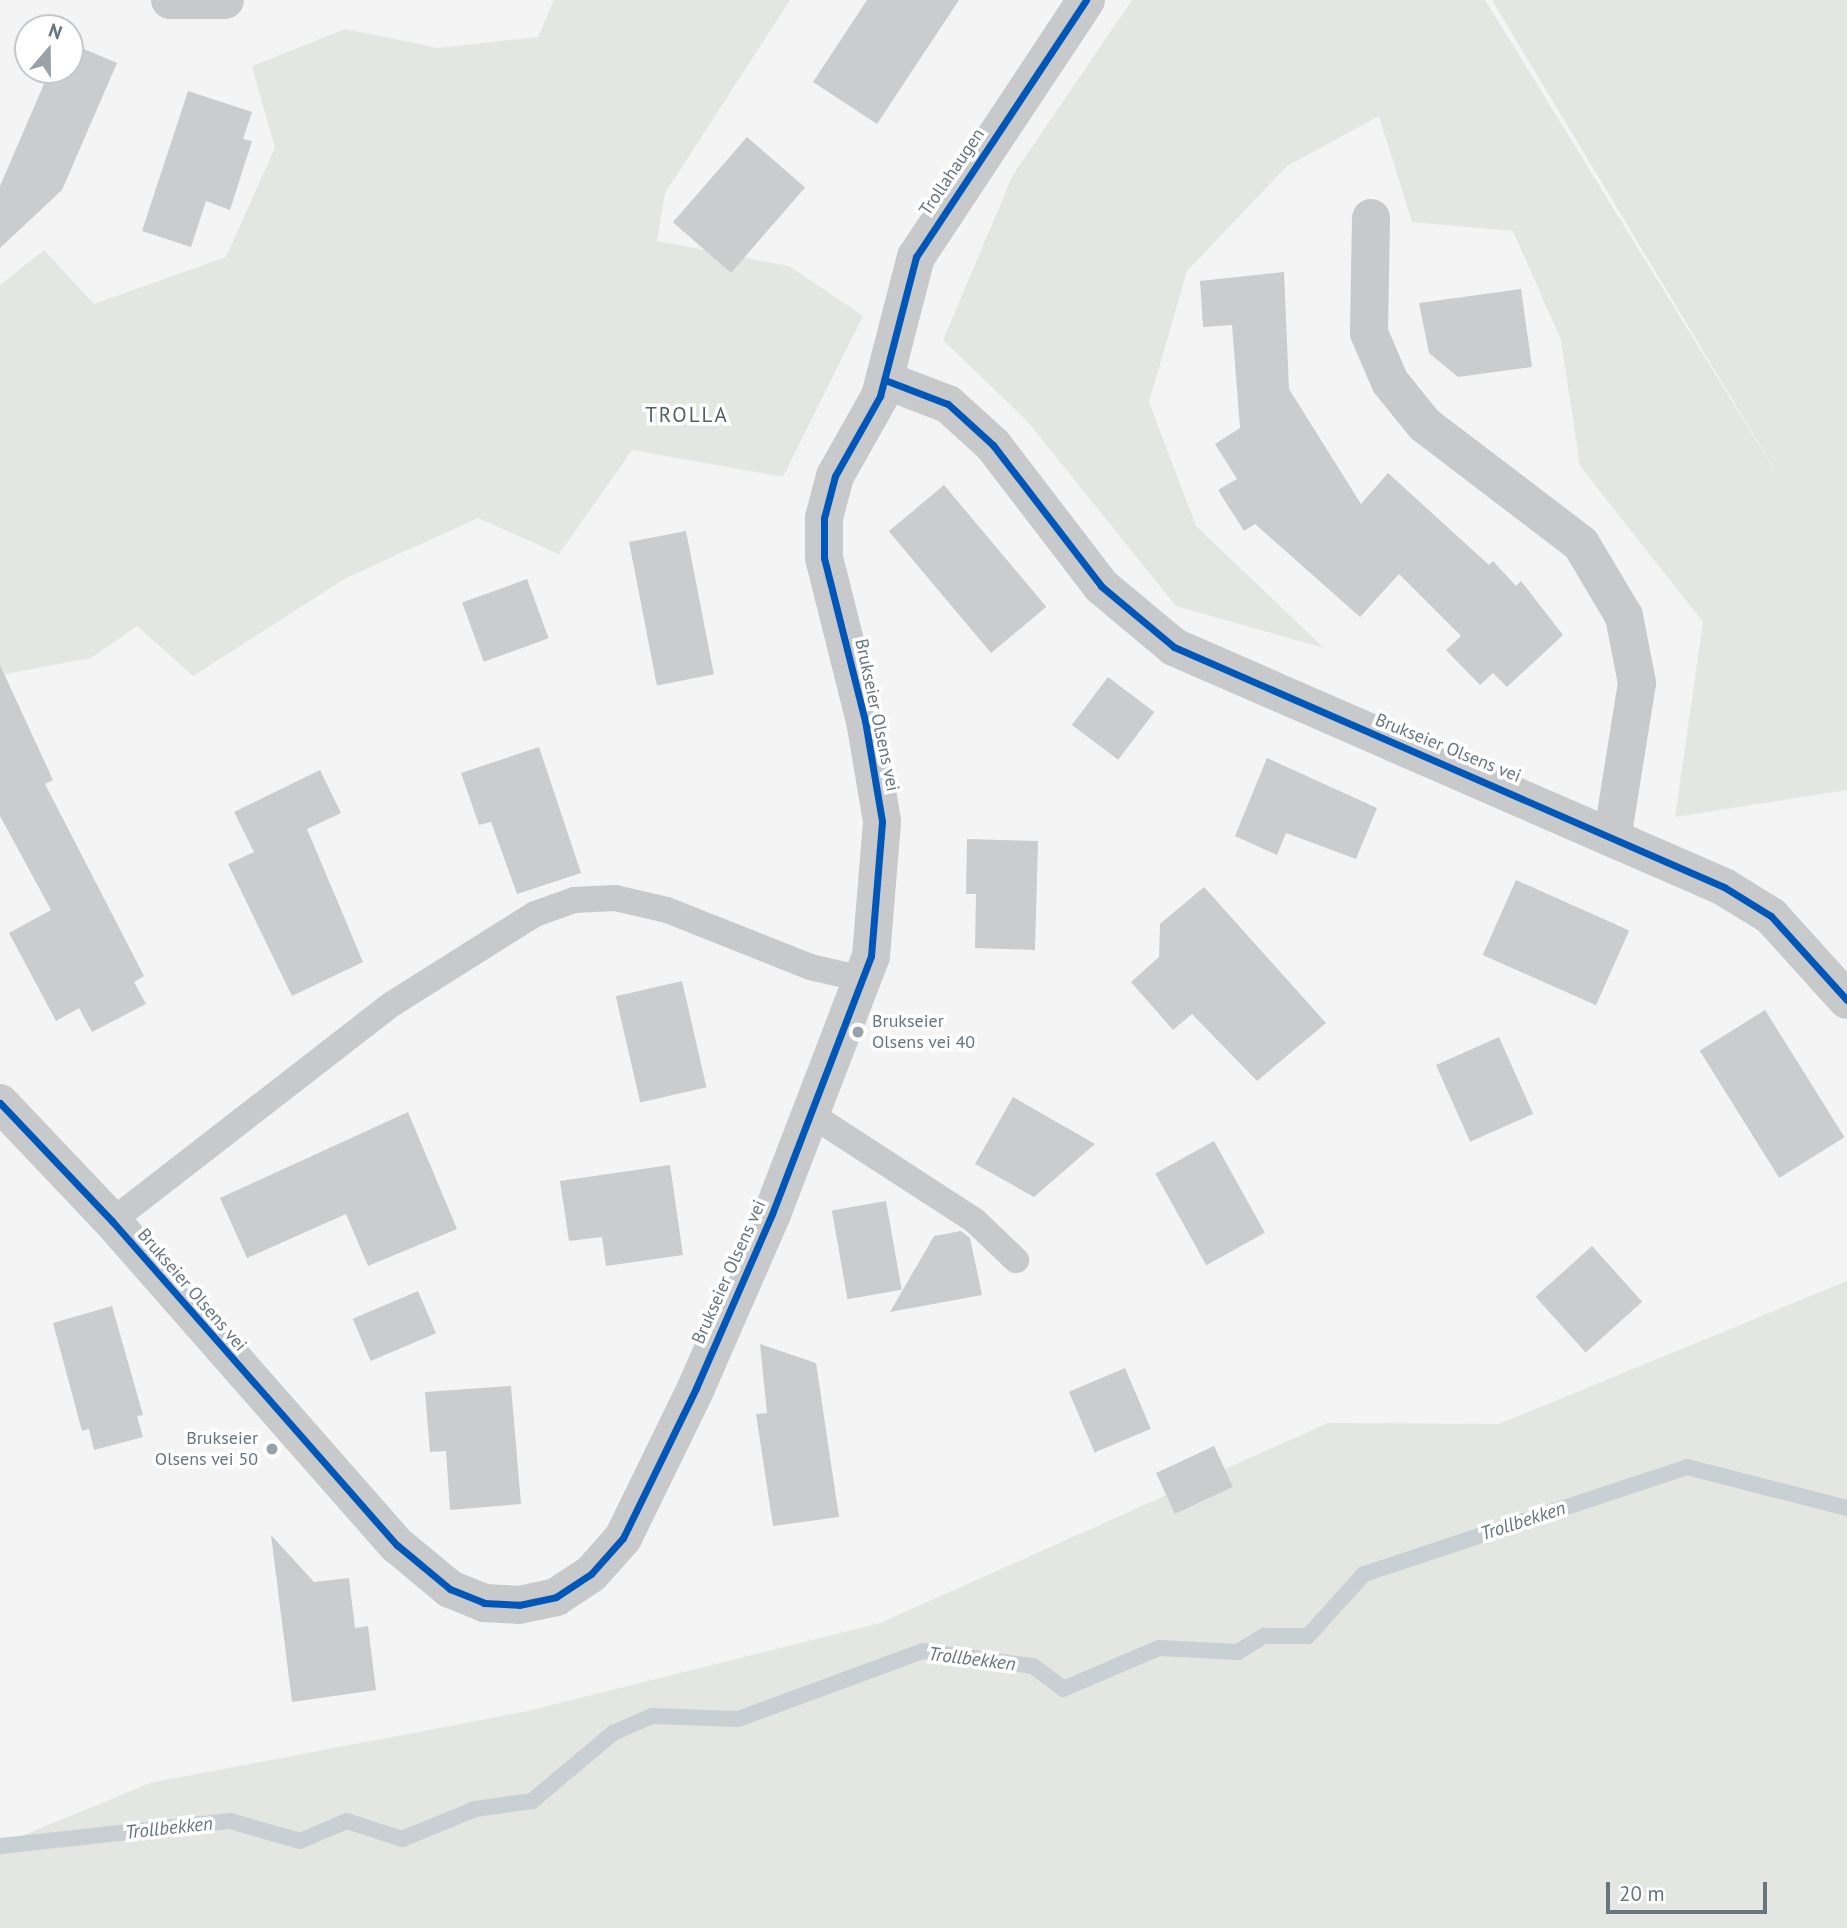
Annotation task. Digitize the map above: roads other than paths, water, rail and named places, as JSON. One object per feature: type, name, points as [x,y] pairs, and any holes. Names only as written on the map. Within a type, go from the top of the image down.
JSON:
[{"type":"street","points":[[170,0],[225,0]]},
{"type":"street","name":"Trollahaugen","points":[[885,380],[916,257],[1086,0]]},
{"type":"street","points":[[1371,218],[1368,333],[1390,382],[1425,425],[1581,544],[1624,616],[1637,683],[1613,833]]},
{"type":"street","name":"Brukseier Olsens vei","points":[[0,1103],[112,1221],[397,1545],[450,1589],[484,1603],[519,1605],[574,1587],[622,1538],[696,1388],[812,1115],[863,979],[879,902],[882,821],[865,721],[824,558],[824,518],[835,477],[885,380],[948,404],[1014,466],[1101,586],[1174,647],[1613,833],[1770,916],[1847,1000]]},
{"type":"lane","points":[[112,1221],[392,1004],[535,914],[574,900],[615,898],[667,910],[810,967],[863,979]]},
{"type":"lane","points":[[812,1115],[975,1221],[1016,1260]]},
{"type":"waterway","name":"Trollbekken","points":[[0,1846],[230,1821],[300,1841],[347,1821],[402,1839],[475,1809],[532,1801],[613,1733],[652,1716],[738,1719],[923,1651],[1033,1666],[1063,1689],[1159,1648],[1238,1652],[1264,1636],[1308,1636],[1364,1574],[1687,1467],[1847,1508]]},
{"type":"place","name":"Brukseier Olsens vei 40","points":[[858,1032]]},
{"type":"place","name":"Brukseier Olsens vei 50","points":[[272,1449]]},
{"type":"district","name":"TROLLA","points":[[687,415]]}]
